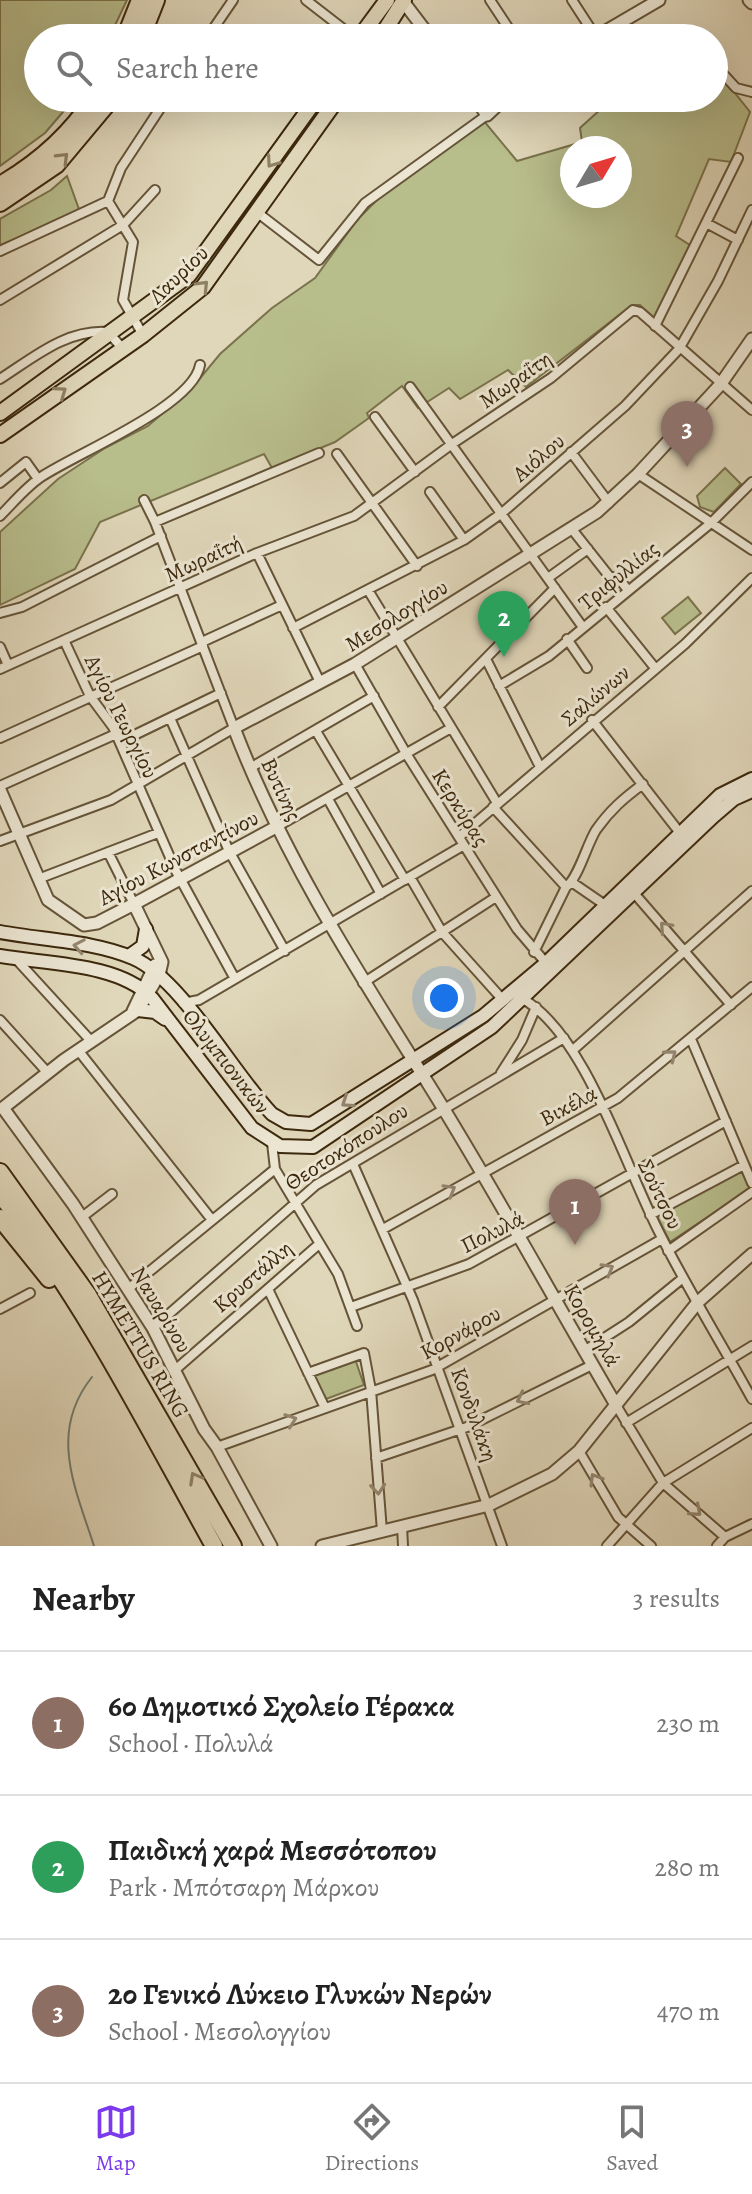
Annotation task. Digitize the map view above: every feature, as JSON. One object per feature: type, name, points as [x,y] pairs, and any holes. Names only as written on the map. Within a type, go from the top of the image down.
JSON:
[{"type":"highway","points":[[131,24],[140,0]]},
{"type":"highway","points":[[147,24],[156,0]]},
{"type":"highway","points":[[0,185],[50,150],[84,112]]},
{"type":"highway","points":[[0,203],[56,165],[100,112]]},
{"type":"highway","points":[[0,1158],[49,1225],[88,1295]]},
{"type":"highway","name":"HYMETTUS RING","points":[[0,1172],[88,1295],[233,1546]]},
{"type":"highway","name":"HYMETTUS RING","points":[[0,1194],[71,1292],[118,1369],[214,1546]]},
{"type":"highway","points":[[0,1218],[80,1321],[155,1441]]},
{"type":"main road","points":[[368,24],[387,0]]},
{"type":"main road","points":[[388,24],[403,0]]},
{"type":"main road","name":"Λαυρίου","points":[[0,413],[133,320],[197,266],[307,112]]},
{"type":"main road","name":"Λαυρίου","points":[[0,435],[143,335],[203,287],[328,112]]},
{"type":"main road","points":[[503,1000],[546,963],[720,795],[752,779]]},
{"type":"main road","points":[[527,996],[713,817],[734,799],[752,791]]},
{"type":"main road","points":[[129,956],[143,946],[146,929]]},
{"type":"main road","name":"Ολυμπιονικών","points":[[0,932],[129,956],[156,973],[267,1109],[286,1122],[318,1121],[411,1058],[472,1024],[503,1000]]},
{"type":"main road","name":"Ολυμπιονικών","points":[[0,956],[110,974],[146,992],[246,1121],[272,1143],[302,1149],[322,1143],[422,1075],[492,1027],[527,996]]},
{"type":"main road","points":[[136,1011],[155,1012],[176,1028]]},
{"type":"street","points":[[217,24],[233,0]]},
{"type":"street","points":[[306,0],[338,24]]},
{"type":"street","points":[[403,0],[421,24]]},
{"type":"street","points":[[490,0],[506,24]]},
{"type":"street","points":[[572,0],[587,24]]},
{"type":"street","points":[[618,24],[652,2]]},
{"type":"street","points":[[728,79],[736,88],[752,92]]},
{"type":"street","points":[[0,251],[108,201],[121,168],[158,112]]},
{"type":"street","points":[[258,213],[319,260],[365,203],[490,112]]},
{"type":"street","points":[[738,158],[655,326],[752,410]]},
{"type":"street","points":[[0,300],[123,225],[155,190]]},
{"type":"street","points":[[108,201],[123,225],[133,250],[123,300],[143,335]]},
{"type":"street","name":"Αιόλου","points":[[293,628],[464,540],[502,513],[625,406],[679,349],[752,210]]},
{"type":"street","points":[[708,224],[738,240]]},
{"type":"street","name":"Μωραΐτη","points":[[415,472],[551,378],[633,310],[655,326]]},
{"type":"street","points":[[0,379],[49,346],[85,334],[112,334],[123,349]]},
{"type":"street","name":"Μεσολογγίου","points":[[0,841],[111,800],[234,728],[397,639],[609,503],[720,385],[752,339]]},
{"type":"street","points":[[0,516],[38,479],[161,410],[198,377],[200,365]]},
{"type":"street","points":[[410,387],[582,626]]},
{"type":"street","points":[[375,417],[415,472]]},
{"type":"street","points":[[571,452],[609,503]]},
{"type":"street","points":[[155,522],[319,453]]},
{"type":"street","points":[[337,454],[417,566]]},
{"type":"street","points":[[0,483],[26,462],[38,479]]},
{"type":"street","name":"Μωραΐτή","points":[[4,667],[257,553],[349,519],[415,472]]},
{"type":"street","points":[[638,474],[752,550]]},
{"type":"street","name":"Τριφυλλίας","points":[[499,686],[541,662],[711,523],[752,482]]},
{"type":"street","points":[[430,492],[464,540]]},
{"type":"street","name":"Βυτίνης","points":[[145,500],[250,768],[328,926],[422,1075]]},
{"type":"street","points":[[571,528],[609,576],[619,579],[628,590]]},
{"type":"street","points":[[0,613],[22,607],[161,536]]},
{"type":"street","points":[[548,578],[588,549]]},
{"type":"street","points":[[257,553],[320,682]]},
{"type":"street","name":"Σαλώνων","points":[[183,1003],[199,1000],[285,951],[407,879],[462,841],[495,805],[655,668],[752,578]]},
{"type":"street","points":[[438,707],[555,588]]},
{"type":"street","points":[[368,590],[495,805],[569,885],[605,905]]},
{"type":"street","points":[[0,738],[282,605]]},
{"type":"street","points":[[606,607],[655,668]]},
{"type":"street","points":[[567,639],[587,668]]},
{"type":"street","name":"Αγίου Γεωργίου","points":[[64,640],[90,696],[118,738],[158,833],[235,979]]},
{"type":"street","points":[[0,647],[4,667]]},
{"type":"street","points":[[486,659],[540,767]]},
{"type":"street","name":"Κερκύρας","points":[[355,664],[407,755],[496,897],[534,952],[546,963]]},
{"type":"street","points":[[158,833],[38,879],[0,788],[170,718],[221,693]]},
{"type":"street","points":[[250,768],[374,696]]},
{"type":"street","points":[[170,718],[229,851],[285,951]]},
{"type":"street","points":[[592,720],[680,833]]},
{"type":"street","name":"Αγίου Κωνσταντίνου","points":[[38,879],[53,906],[77,923],[90,925],[328,799],[451,728]]},
{"type":"street","points":[[316,731],[442,932],[503,1000]]},
{"type":"street","points":[[534,952],[585,849],[610,811],[643,784]]},
{"type":"street","points":[[328,799],[381,894]]},
{"type":"street","points":[[2,1106],[136,1011],[156,973],[155,948],[108,852]]},
{"type":"street","points":[[573,1050],[752,891]]},
{"type":"street","points":[[634,893],[731,1005]]},
{"type":"street","points":[[363,983],[496,897]]},
{"type":"street","points":[[16,959],[91,1041]]},
{"type":"street","name":"Βικέλα","points":[[383,1229],[622,1096],[752,987]]},
{"type":"street","name":"Σούτσου","points":[[527,996],[573,1050],[668,1251],[752,1399]]},
{"type":"street","name":"Θεοτοκόπουλου","points":[[500,1074],[522,1040],[536,1007]]},
{"type":"street","points":[[0,1020],[47,1072]]},
{"type":"street","name":"Θεοτοκόπουλου","points":[[153,1328],[294,1203],[442,1107],[564,1038]]},
{"type":"street","points":[[691,1039],[752,1183]]},
{"type":"street","points":[[78,1050],[212,1220]]},
{"type":"street","name":"Κορομηλά","points":[[422,1075],[663,1483],[725,1537]]},
{"type":"street","name":"Ναυαρίνου","points":[[2,1106],[82,1217],[153,1328],[204,1429],[271,1546]]},
{"type":"street","name":"Πολυλά","points":[[351,1307],[469,1264],[726,1121]]},
{"type":"street","points":[[272,1143],[275,1169],[338,1274],[357,1326]]},
{"type":"street","name":"Κονδυλάκη","points":[[353,1164],[408,1288],[502,1546]]},
{"type":"street","points":[[650,1215],[744,1165]]},
{"type":"street","points":[[128,1289],[275,1169]]},
{"type":"street","points":[[668,1251],[752,1192]]},
{"type":"street","points":[[82,1217],[112,1194]]},
{"type":"street","name":"Κορνάρου","points":[[217,1447],[438,1367],[662,1239]]},
{"type":"street","name":"Κρυστάλλη","points":[[175,1370],[318,1245]]},
{"type":"street","points":[[322,1546],[489,1505],[539,1483],[579,1451],[698,1302],[752,1254]]},
{"type":"street","points":[[584,1351],[629,1322],[683,1278]]},
{"type":"street","points":[[268,1289],[325,1408]]},
{"type":"street","points":[[0,1309],[30,1293]]},
{"type":"street","points":[[626,1423],[752,1346]]},
{"type":"street","points":[[308,1373],[364,1353],[371,1390],[382,1531]]},
{"type":"street","points":[[376,1458],[461,1430],[592,1365]]},
{"type":"street","points":[[607,1546],[663,1483],[752,1428]]},
{"type":"street","points":[[579,1451],[625,1525],[651,1546]]},
{"type":"street","points":[[717,1546],[725,1537],[752,1524]]},
{"type":"street","points":[[402,1526],[403,1546]]},
{"type":"green space","points":[[0,0],[127,0],[116,24],[24,24],[24,112],[63,112],[45,133],[0,166]]},
{"type":"green space","points":[[728,84],[750,112],[731,162],[709,159],[676,236],[693,247],[654,318],[640,305],[632,305],[526,387],[508,370],[460,399],[449,388],[418,408],[402,386],[367,413],[369,418],[335,442],[272,468],[264,454],[100,522],[75,569],[0,605],[0,532],[58,479],[105,448],[148,426],[192,388],[220,354],[272,308],[315,278],[357,220],[392,185],[484,121],[517,161],[560,148],[560,208],[632,208],[632,136],[581,136],[580,128],[598,112],[728,112]]},
{"type":"green space","points":[[67,176],[80,212],[0,245],[0,219],[51,190]]},
{"type":"green space","points":[[725,468],[741,484],[714,512],[700,507],[697,496]]},
{"type":"green space","points":[[688,597],[701,613],[675,634],[662,618]]},
{"type":"green space","points":[[741,1169],[750,1189],[670,1242],[656,1215]]},
{"type":"green space","points":[[355,1359],[364,1385],[326,1399],[312,1374]]},
{"type":"waterway","points":[[92,1377],[71,1418],[68,1439],[73,1481],[94,1546]]},
{"type":"place","name":"2ο Γενικό Λύκειο Γλυκών Νερών","points":[[687,467]]},
{"type":"place","name":"Παιδική χαρά Μεσσότοπου","points":[[504,657]]},
{"type":"place","name":"6ο Δημοτικό Σχολείο Γέρακα","points":[[575,1245]]}]
